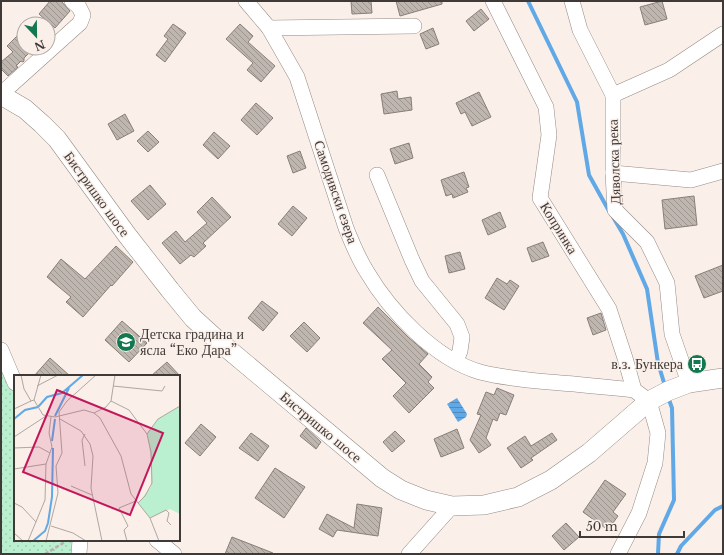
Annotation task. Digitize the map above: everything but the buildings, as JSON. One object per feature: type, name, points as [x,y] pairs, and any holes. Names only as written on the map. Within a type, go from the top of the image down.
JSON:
[{"type":"street","points":[[1,94],[80,23],[83,15],[79,7],[72,1]]},
{"type":"street","name":"Самодивски езера","points":[[246,1],[269,28],[297,77],[346,228],[366,272],[382,295],[400,316],[418,334],[439,351],[467,367],[481,372],[512,378],[634,390]]},
{"type":"street","name":"Копринка","points":[[493,1],[546,107],[549,136],[540,198],[609,309],[634,390]]},
{"type":"street","name":"Дяволска река","points":[[572,1],[580,30],[613,95],[613,173],[615,210],[647,242],[667,283],[672,334],[689,383]]},
{"type":"street","points":[[269,28],[414,26]]},
{"type":"street","points":[[613,95],[669,70],[723,34]]},
{"type":"street","name":"Бистришко шосе","points":[[1,94],[25,109],[57,139],[127,235],[193,318],[382,478],[401,490],[426,500],[452,506],[484,505],[518,497],[551,480],[589,453],[649,401],[668,391],[689,383],[723,378]]},
{"type":"street","points":[[613,173],[691,180],[723,171]]},
{"type":"street","points":[[377,175],[422,281],[457,324],[462,337],[460,351],[456,361]]},
{"type":"street","points":[[1,350],[14,381]]},
{"type":"street","points":[[618,554],[639,513],[655,462],[658,433],[649,401],[634,390]]},
{"type":"street","points":[[409,554],[452,506]]},
{"type":"street","points":[[79,554],[80,541]]},
{"type":"street","points":[[158,541],[174,554]]},
{"type":"path","points":[[45,554],[67,541]]},
{"type":"green space","points":[[1,350],[14,381],[14,541],[80,541],[79,554],[1,554]]},
{"type":"water","points":[[457,398],[467,414],[466,417],[458,422],[447,404]]},
{"type":"waterway","points":[[528,1],[577,102],[589,175],[609,211]]},
{"type":"waterway","points":[[613,217],[623,234],[647,289],[658,363],[665,386]]},
{"type":"waterway","points":[[658,554],[659,534],[674,500],[672,408],[668,397]]},
{"type":"waterway","points":[[677,554],[681,546],[715,510],[723,506]]},
{"type":"place","name":"Детска градина и ясла “Еко Дара”","points":[[126,342]]},
{"type":"place","name":"в.з. Бункера","points":[[697,364]]}]
